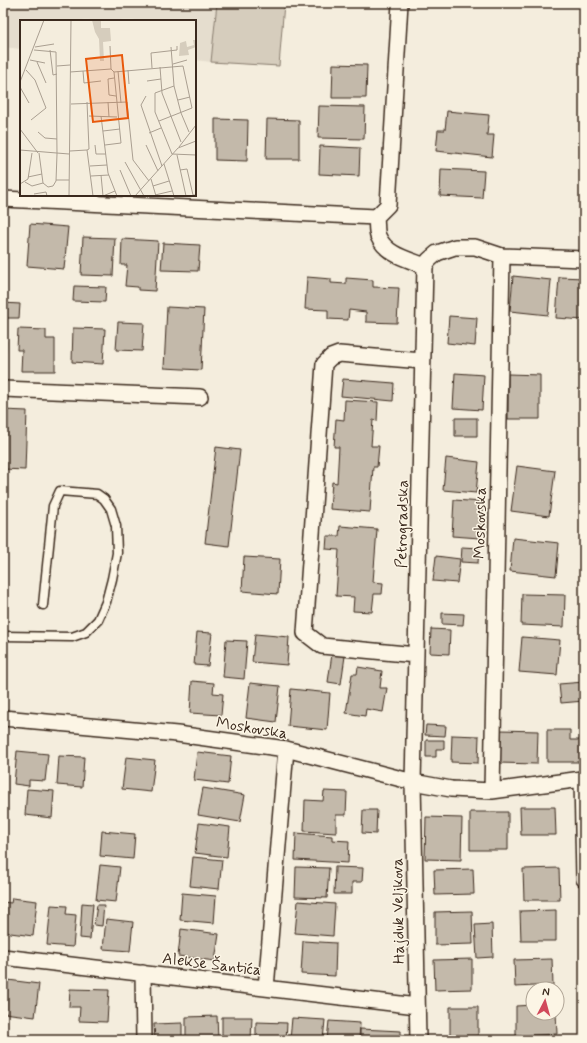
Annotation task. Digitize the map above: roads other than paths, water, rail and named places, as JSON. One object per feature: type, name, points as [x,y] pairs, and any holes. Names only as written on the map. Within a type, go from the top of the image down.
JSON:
[{"type":"street","points":[[3,199],[376,217],[388,205],[400,3]]},
{"type":"street","points":[[376,217],[377,235],[385,247],[393,253],[425,266],[437,253],[455,248],[474,247],[502,256],[584,259]]},
{"type":"street","name":"Moskovska","points":[[492,791],[502,256]]},
{"type":"street","name":"Petrogradska","points":[[413,782],[425,266]]},
{"type":"street","points":[[416,655],[322,646],[305,633],[324,364],[331,357],[339,354],[422,361]]},
{"type":"street","points":[[3,389],[200,397]]},
{"type":"street","name":"Moskovska","points":[[3,718],[177,734],[286,749],[413,782],[452,789],[492,791],[582,779],[584,879]]},
{"type":"street","points":[[266,988],[286,749]]},
{"type":"street","name":"Hajduk Veljkova","points":[[413,782],[418,1040]]},
{"type":"street","name":"Alekse Šantića","points":[[3,956],[417,1006]]},
{"type":"street","points":[[143,973],[144,1040]]},
{"type":"lane","points":[[3,636],[72,637],[86,632],[98,620],[106,602],[117,553],[116,526],[111,509],[104,499],[97,494],[60,491],[53,506],[42,605]]}]
